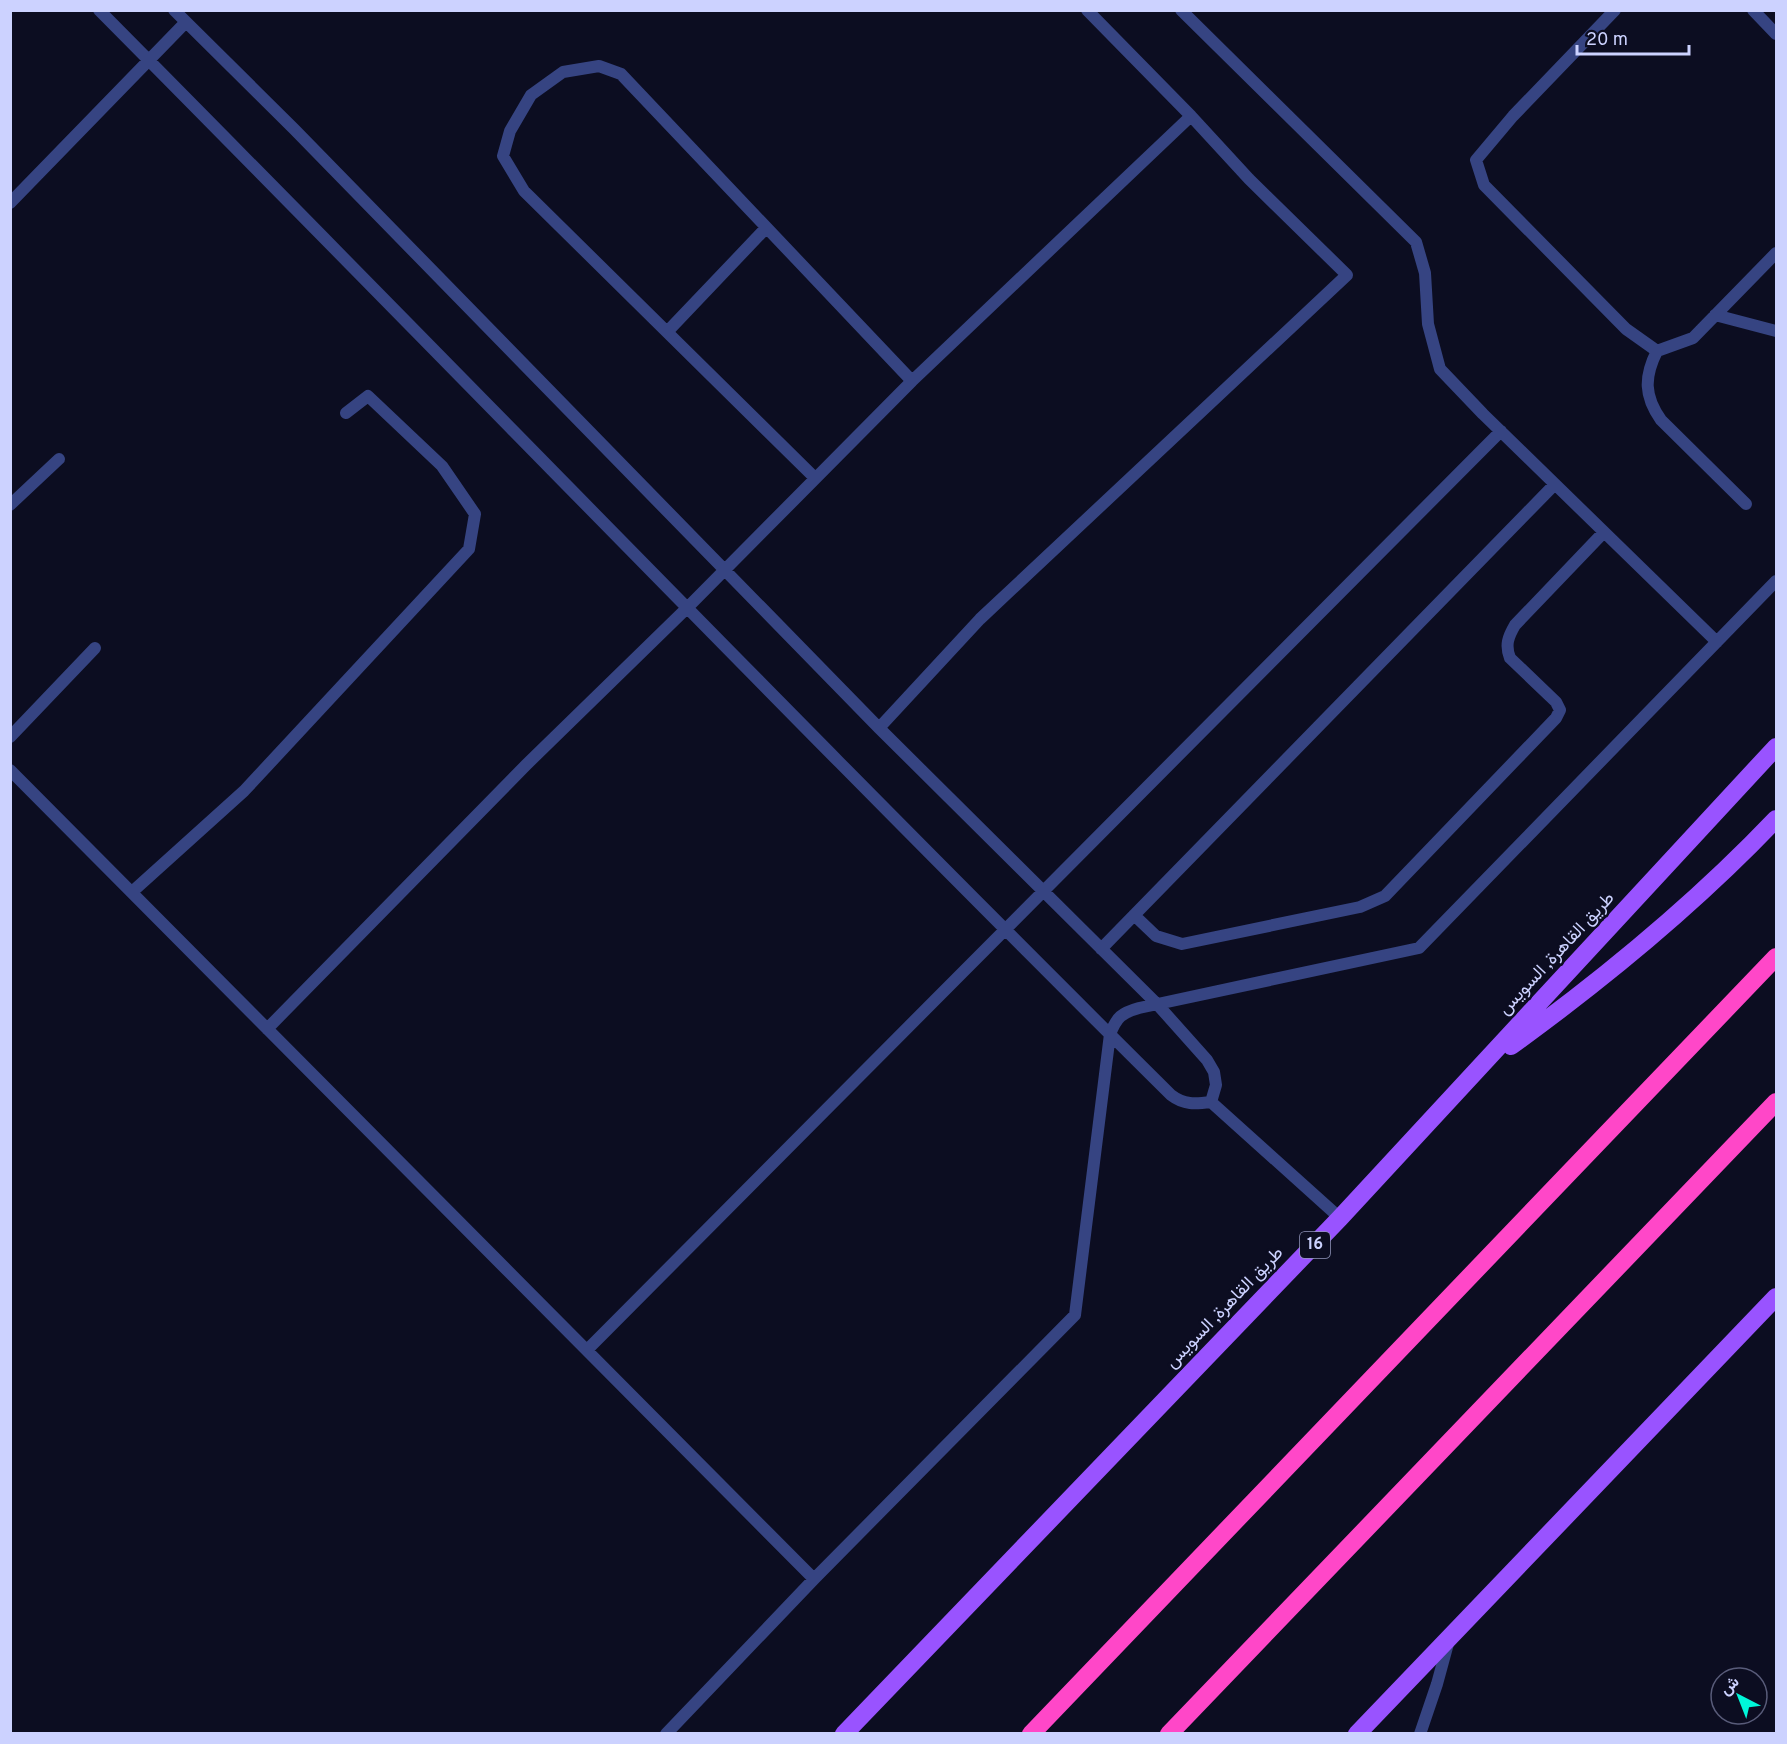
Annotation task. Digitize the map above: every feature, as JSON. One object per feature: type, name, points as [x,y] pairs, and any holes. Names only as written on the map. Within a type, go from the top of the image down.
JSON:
[{"type":"highway","points":[[1031,1734],[1776,957]]},
{"type":"highway","points":[[1169,1734],[1776,1102]]},
{"type":"main road","name":"طريق القاهرة, السويس","points":[[843,1734],[1340,1218],[1776,747]]},
{"type":"main road","points":[[1478,1070],[1554,1015],[1627,957],[1697,896],[1776,819]]},
{"type":"main road","points":[[1357,1734],[1776,1297]]},
{"type":"lane","points":[[99,10],[847,771],[1110,1034],[1180,1102],[1195,1104],[1211,1102],[1340,1218]]},
{"type":"lane","points":[[174,10],[294,129],[879,728],[1157,1004],[1207,1060],[1214,1072],[1216,1085],[1211,1102]]},
{"type":"lane","points":[[879,728],[980,619],[1347,274],[1249,179],[1087,10]]},
{"type":"lane","points":[[1181,10],[1416,242],[1425,273],[1428,324],[1440,369],[1717,642]]},
{"type":"lane","points":[[1615,10],[1514,116],[1476,160],[1484,185],[1626,329],[1657,351]]},
{"type":"lane","points":[[1753,10],[1776,34]]},
{"type":"lane","points":[[10,203],[186,21]]},
{"type":"lane","points":[[815,478],[524,191],[502,156],[510,131],[531,95],[563,72],[599,66],[621,74],[912,381]]},
{"type":"lane","points":[[267,1029],[526,765],[688,607],[912,381],[1191,116]]},
{"type":"lane","points":[[667,332],[766,228]]},
{"type":"lane","points":[[1746,504],[1661,420],[1652,407],[1648,394],[1648,379],[1657,351],[1693,338],[1776,253]]},
{"type":"lane","points":[[1715,315],[1776,331]]},
{"type":"lane","points":[[132,892],[244,791],[469,549],[475,514],[442,466],[368,396],[346,413]]},
{"type":"lane","points":[[587,1350],[1501,431]]},
{"type":"lane","points":[[10,505],[59,459]]},
{"type":"lane","points":[[1101,949],[1555,483]]},
{"type":"lane","points":[[1134,915],[1155,936],[1182,944],[1360,907],[1384,896],[1556,718],[1560,710],[1556,702],[1510,658],[1506,648],[1509,636],[1515,625],[1604,532]]},
{"type":"lane","points":[[666,1734],[814,1579],[1075,1315],[1110,1034],[1116,1019],[1126,1012],[1157,1004],[1419,948],[1776,581]]},
{"type":"lane","points":[[10,737],[96,648]]},
{"type":"lane","points":[[10,770],[814,1579]]},
{"type":"lane","points":[[1420,1734],[1450,1636]]}]
